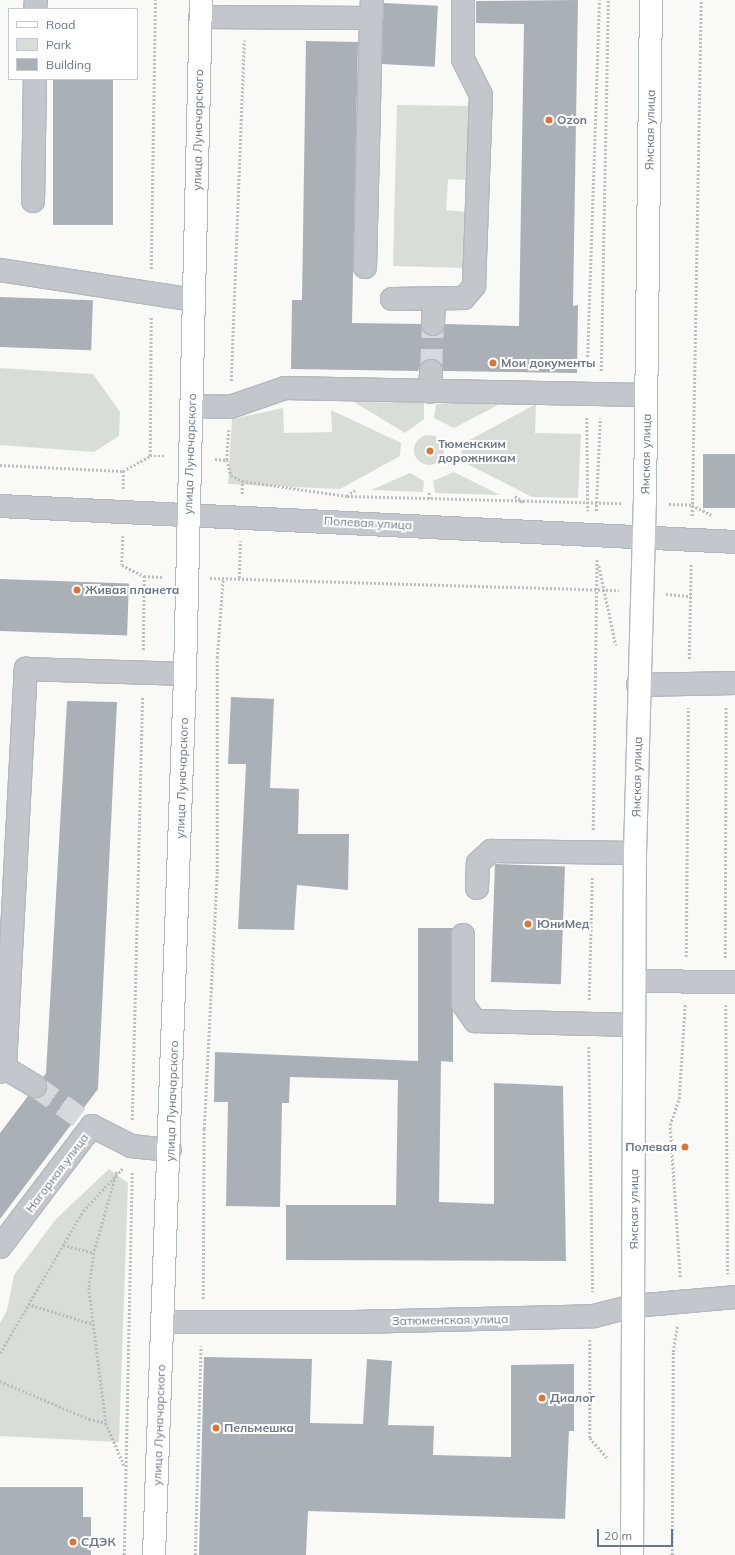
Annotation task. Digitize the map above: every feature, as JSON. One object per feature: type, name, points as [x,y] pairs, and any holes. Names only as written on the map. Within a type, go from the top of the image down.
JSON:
[{"type":"main road","name":"Ямская улица","points":[[632,1555],[635,853],[640,593],[645,502],[652,0]]},
{"type":"main road","name":"улица Луначарского","points":[[154,1555],[164,1322],[185,674],[201,9]]},
{"type":"street","points":[[392,299],[464,298],[474,286],[481,95],[463,60],[463,0]]},
{"type":"street","points":[[201,9],[246,15],[371,9],[365,267]]},
{"type":"street","points":[[33,201],[35,80]]},
{"type":"street","points":[[0,270],[151,295],[194,300]]},
{"type":"street","points":[[433,324],[434,298]]},
{"type":"street","points":[[191,406],[230,407],[285,388],[430,381],[594,396],[646,395]]},
{"type":"street","name":"Полевая улица","points":[[0,506],[735,542]]},
{"type":"street","points":[[35,1086],[2,1068],[26,669],[185,674]]},
{"type":"street","points":[[638,685],[688,686],[735,683]]},
{"type":"street","points":[[477,888],[478,863],[491,851],[635,853]]},
{"type":"street","points":[[463,936],[462,1004],[476,1021],[634,1025]]},
{"type":"street","points":[[634,981],[735,982]]},
{"type":"street","name":"Нагорная улица","points":[[0,1247],[86,1122],[131,1154],[170,1150]]},
{"type":"street","name":"Затюменская улица","points":[[164,1322],[203,1324],[594,1316],[633,1306],[681,1303],[735,1297]]},
{"type":"path","points":[[0,465],[123,471],[150,456],[155,0]]},
{"type":"path","points":[[599,0],[594,396],[596,534],[602,588],[617,650]]},
{"type":"path","points":[[586,504],[594,396],[608,0]]},
{"type":"path","points":[[672,1555],[673,1352],[681,1303],[670,1125],[679,1099],[686,982],[688,686],[701,0]]},
{"type":"path","points":[[246,15],[227,460],[232,475],[242,481],[347,496],[586,504],[645,502],[692,506],[717,516]]},
{"type":"path","points":[[347,496],[356,489]]},
{"type":"path","points":[[429,492],[429,498]]},
{"type":"path","points":[[515,496],[523,502]]},
{"type":"path","points":[[124,1555],[144,576],[602,588],[640,593]]},
{"type":"path","points":[[195,1555],[203,1324],[204,1129],[217,872],[217,658],[222,578]]},
{"type":"path","points":[[0,1353],[83,1211],[131,1154]]},
{"type":"path","points":[[117,1172],[94,1253],[88,1288],[106,1423],[125,1467]]},
{"type":"path","points":[[63,1245],[94,1253]]},
{"type":"path","points":[[28,1304],[93,1324]]},
{"type":"path","points":[[0,1381],[89,1419],[106,1423]]},
{"type":"green space","points":[[397,105],[469,106],[467,180],[448,179],[446,210],[465,212],[466,268],[393,266]]},
{"type":"green space","points":[[0,368],[93,374],[120,412],[119,436],[94,452],[0,445]]},
{"type":"green space","points":[[354,402],[424,403],[424,419],[405,433]]},
{"type":"green space","points":[[436,404],[500,404],[454,428],[434,418]]},
{"type":"green space","points":[[536,404],[535,433],[581,434],[578,498],[532,497],[461,461],[462,444]]},
{"type":"green space","points":[[283,408],[284,433],[332,432],[331,410],[401,443],[400,456],[340,489],[228,484],[232,419]]},
{"type":"green space","points":[[429,435],[440,439],[444,450],[440,461],[429,465],[418,461],[414,450],[418,439]]},
{"type":"green space","points":[[454,472],[500,495],[435,493],[433,481]]},
{"type":"green space","points":[[410,473],[424,481],[423,492],[371,490]]},
{"type":"green space","points":[[109,1169],[128,1183],[119,1442],[0,1436],[0,1323],[7,1310],[14,1275],[56,1219]]},
{"type":"building","points":[[578,0],[573,306],[578,305],[577,373],[443,371],[438,361],[431,359],[421,364],[418,371],[291,369],[292,300],[302,300],[306,41],[358,42],[352,323],[421,324],[426,334],[433,336],[443,331],[445,324],[519,326],[524,24],[476,23],[476,1]]},
{"type":"building","points":[[384,3],[438,6],[435,67],[381,64]]},
{"type":"building","points":[[53,80],[113,80],[113,225],[53,225]]},
{"type":"building","points":[[0,297],[93,300],[91,350],[0,347]]},
{"type":"building","points":[[703,454],[735,454],[735,508],[703,508]]},
{"type":"building","points":[[0,579],[129,584],[127,635],[0,631]]},
{"type":"building","points":[[231,697],[274,699],[270,788],[299,789],[298,834],[349,834],[348,890],[297,885],[294,930],[238,929],[246,764],[228,764]]},
{"type":"building","points":[[67,701],[117,702],[98,1089],[0,1219],[0,1133],[28,1096],[41,1097],[47,1087],[43,1077],[46,1073]]},
{"type":"building","name":"ЮниМед","points":[[495,864],[565,866],[561,984],[491,982]]},
{"type":"building","points":[[418,928],[453,928],[453,1062],[441,1061],[439,1202],[494,1204],[494,1083],[563,1086],[566,1261],[286,1260],[286,1205],[396,1205],[398,1080],[290,1077],[289,1103],[282,1103],[280,1207],[226,1206],[228,1102],[214,1102],[215,1052],[418,1061]]},
{"type":"building","points":[[204,1357],[312,1359],[310,1423],[363,1424],[367,1359],[392,1361],[388,1425],[434,1426],[433,1455],[511,1457],[511,1365],[574,1364],[574,1431],[569,1431],[565,1519],[308,1511],[306,1555],[199,1555]]},
{"type":"building","points":[[0,1487],[83,1487],[83,1517],[91,1517],[91,1555],[0,1555]]},
{"type":"tunnel","points":[[431,371],[433,324]]},
{"type":"tunnel","points":[[35,1086],[79,1117]]},
{"type":"place","name":"Ozon","points":[[549,120]]},
{"type":"place","name":"Мои документы","points":[[493,363]]},
{"type":"place","name":"Тюменским дорожникам","points":[[430,451]]},
{"type":"place","name":"Живая планета","points":[[77,590]]},
{"type":"place","name":"ЮниМед","points":[[528,924]]},
{"type":"place","name":"Полевая","points":[[685,1147]]},
{"type":"place","name":"Диалог","points":[[542,1398]]},
{"type":"place","name":"Пельмешка","points":[[216,1428]]},
{"type":"place","name":"СДЭК","points":[[73,1542]]}]
